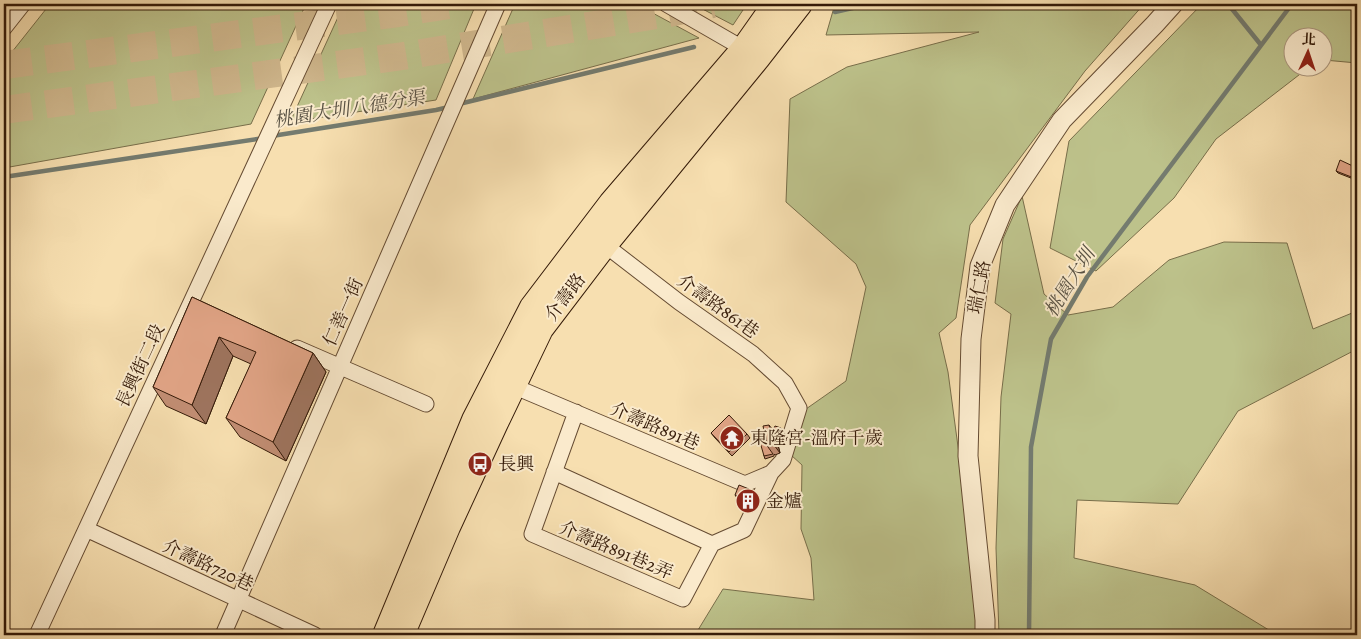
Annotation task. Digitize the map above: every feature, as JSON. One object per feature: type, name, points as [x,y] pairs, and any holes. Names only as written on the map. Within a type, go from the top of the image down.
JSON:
[{"type":"main road","name":"介壽路","points":[[402,635],[448,527],[541,329],[751,53],[775,4]]},
{"type":"main road","name":"介壽路","points":[[385,635],[474,420],[532,307],[611,203],[751,53],[800,4]]},
{"type":"street","points":[[4,28],[23,4]]},
{"type":"street","name":"長興街二段","points":[[37,635],[329,4]]},
{"type":"street","name":"仁善一街","points":[[223,635],[498,4]]},
{"type":"street","points":[[666,4],[751,53]]},
{"type":"street","name":"瑞仁路","points":[[985,635],[968,456],[970,339],[980,266],[1005,205],[1062,120],[1156,24],[1172,4]]},
{"type":"street","name":"介壽路861巷","points":[[605,245],[679,302],[753,354],[785,383],[799,408],[782,460],[770,473]]},
{"type":"street","points":[[191,300],[209,308]]},
{"type":"street","points":[[287,344],[426,404]]},
{"type":"street","name":"介壽路891巷","points":[[513,386],[745,484],[770,473]]},
{"type":"street","points":[[576,412],[554,472],[712,544],[744,530],[770,473]]},
{"type":"street","name":"介壽路891巷2弄","points":[[554,472],[532,534],[683,599],[712,544]]},
{"type":"street","name":"介壽路720巷","points":[[86,530],[315,635]]},
{"type":"green space","points":[[50,4],[306,4],[251,124],[4,168],[4,62]]},
{"type":"green space","points":[[344,4],[476,4],[436,100],[290,122]]},
{"type":"green space","points":[[515,4],[636,4],[699,38],[473,99]]},
{"type":"green space","points":[[693,4],[747,4],[733,25]]},
{"type":"green space","points":[[835,4],[1144,4],[1085,71],[970,225],[956,318],[939,333],[948,372],[965,499],[978,635],[695,635],[723,589],[814,600],[811,558],[801,529],[802,465],[791,455],[806,409],[846,381],[866,287],[856,264],[786,202],[790,99],[847,67],[979,32],[826,35]]},
{"type":"green space","points":[[1202,4],[1357,4],[1357,63],[1334,61],[1334,28],[1284,28],[1284,78],[1295,78],[1216,139],[1174,198],[1096,271],[1050,248],[1069,141]]},
{"type":"green space","points":[[1022,196],[1044,294],[1068,315],[1113,307],[1169,260],[1224,242],[1287,243],[1313,329],[1357,311],[1357,349],[1238,411],[1178,504],[1077,500],[1074,558],[1195,585],[1277,635],[999,635],[996,548],[1001,397],[1011,314],[995,303],[1003,239]]},
{"type":"building","points":[[1340,160],[1357,168],[1354,178],[1336,171]]},
{"type":"building","points":[[192,297],[313,353],[273,442],[226,418],[256,352],[219,337],[192,405],[153,387]]},
{"type":"building","name":"東隆宮-溫府千歲","points":[[729,415],[747,434],[729,452],[711,433]]},
{"type":"building","points":[[769,425],[774,445],[768,447],[763,426]]},
{"type":"building","points":[[775,426],[781,428],[779,435],[772,432]]},
{"type":"building","points":[[765,433],[768,447],[773,454],[764,456],[758,435]]},
{"type":"building","points":[[739,485],[749,489],[746,500],[735,495]]},
{"type":"waterway","name":"桃園大圳八德分渠","points":[[835,12],[870,4]]},
{"type":"waterway","name":"桃園大圳八德分渠","points":[[1228,4],[1261,45]]},
{"type":"waterway","name":"桃園大圳","points":[[1029,635],[1031,447],[1051,339],[1087,277],[1292,4]]},
{"type":"waterway","name":"桃園大圳八德分渠","points":[[459,104],[694,47]]},
{"type":"waterway","name":"桃園大圳八德分渠","points":[[272,136],[449,107]]},
{"type":"waterway","name":"桃園大圳八德分渠","points":[[4,177],[264,138]]},
{"type":"tunnel","points":[[4,65],[455,4]]},
{"type":"tunnel","points":[[4,110],[403,56],[669,13],[713,4]]},
{"type":"place","name":"東隆宮-溫府千歲","points":[[732,438]]},
{"type":"place","name":"長興","points":[[480,464]]},
{"type":"place","name":"金爐","points":[[748,501]]}]
